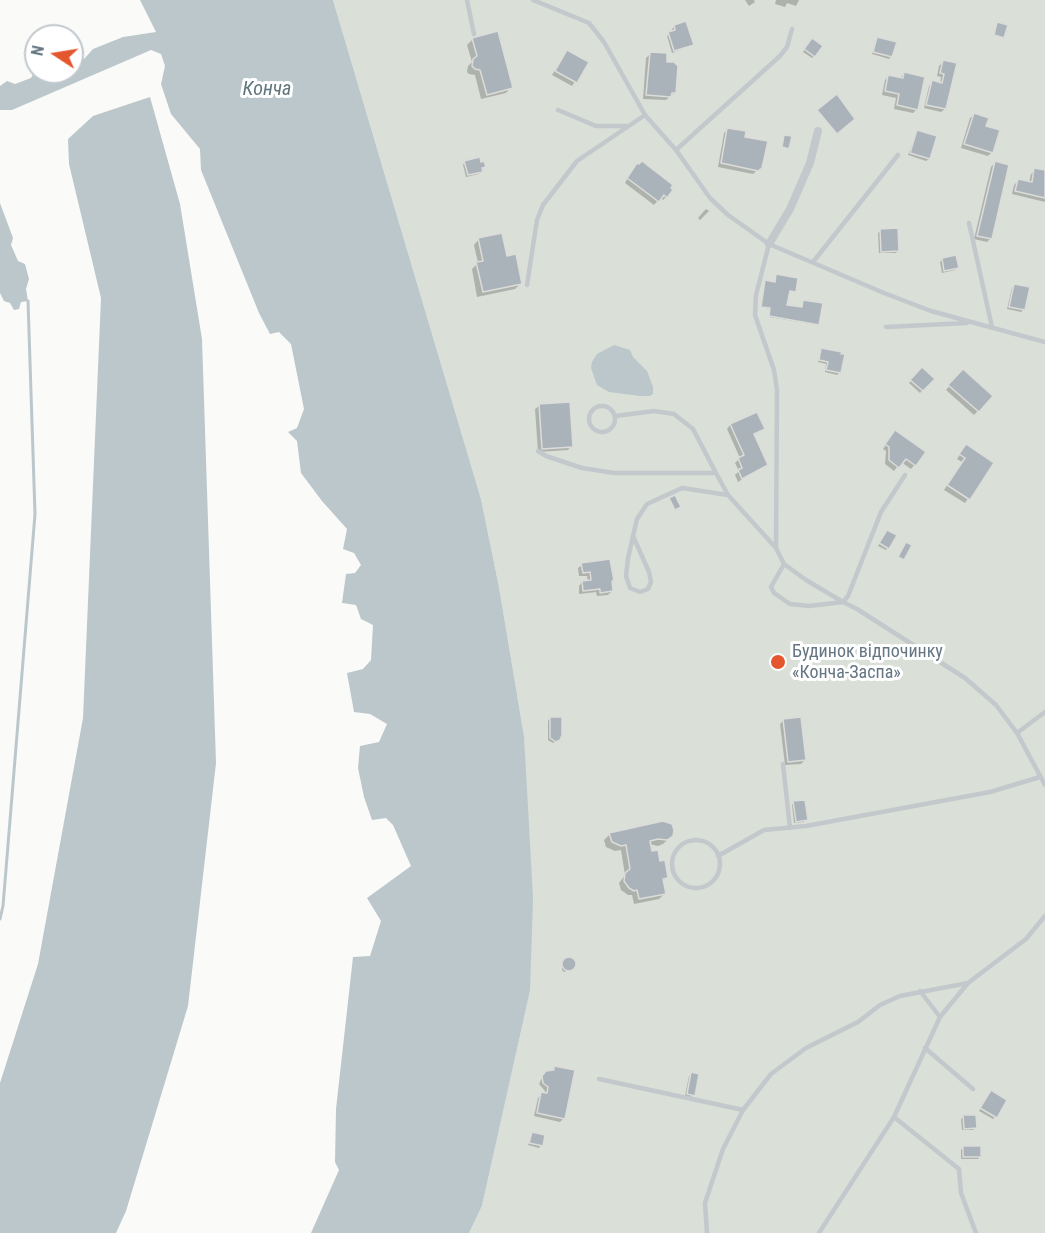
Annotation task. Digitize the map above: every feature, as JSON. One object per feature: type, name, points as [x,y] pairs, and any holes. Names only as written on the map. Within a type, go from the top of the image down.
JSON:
[{"type":"street","points":[[769,244],[790,209],[810,163],[818,131]]},
{"type":"lane","points":[[466,0],[474,34]]},
{"type":"lane","points":[[533,0],[589,23],[604,42],[645,115],[676,150],[710,198],[728,215],[769,244],[931,311],[1045,342]]},
{"type":"lane","points":[[676,150],[780,56],[787,47],[792,29]]},
{"type":"lane","points":[[558,110],[596,126],[628,126]]},
{"type":"lane","points":[[527,285],[537,220],[543,206],[577,161],[645,115]]},
{"type":"lane","points":[[813,262],[898,155]]},
{"type":"lane","points":[[969,223],[992,327]]},
{"type":"lane","points":[[769,244],[756,295],[755,315],[774,370],[777,390],[776,548]]},
{"type":"lane","points":[[886,327],[973,323]]},
{"type":"lane","points":[[602,406],[610,409],[615,416],[616,420],[612,428],[605,433],[592,429],[589,421],[593,409],[602,406]]},
{"type":"lane","points":[[615,416],[654,411],[674,414],[693,429],[728,495],[776,548],[784,564],[965,678],[996,705],[1017,733],[1045,785]]},
{"type":"lane","points":[[538,451],[582,468],[614,473],[716,473]]},
{"type":"lane","points":[[784,564],[771,587],[774,593],[790,604],[809,606],[843,602],[848,596],[881,512],[905,475]]},
{"type":"lane","points":[[633,536],[650,572],[651,582],[648,589],[640,592],[630,588],[626,576],[633,536],[637,519],[647,504],[682,488],[728,495]]},
{"type":"lane","points":[[1017,733],[1045,712]]},
{"type":"lane","points":[[783,764],[790,828]]},
{"type":"lane","points":[[718,856],[764,830],[790,828],[990,792],[1040,777]]},
{"type":"lane","points":[[691,840],[706,842],[712,846],[718,856],[717,875],[705,886],[689,886],[682,883],[673,870],[672,862],[678,848],[691,840]]},
{"type":"lane","points":[[819,1233],[894,1117],[940,1017],[968,983],[1026,939],[1045,916]]},
{"type":"lane","points":[[707,1233],[705,1203],[723,1149],[743,1110],[771,1074],[806,1048],[858,1022],[880,1005],[900,996],[920,991],[968,983]]},
{"type":"lane","points":[[920,991],[940,1017]]},
{"type":"lane","points":[[925,1048],[973,1089]]},
{"type":"lane","points":[[599,1079],[743,1110]]},
{"type":"lane","points":[[894,1117],[959,1169],[961,1192],[976,1233]]},
{"type":"shaded area","name":"Будинок відпочинку «Конча-Заспа»","points":[[333,0],[1045,0],[1045,1233],[469,1233],[482,1206],[530,991],[524,736],[499,587],[481,499]]},
{"type":"water","name":"Конча","points":[[140,0],[333,0],[481,499],[499,587],[524,736],[533,898],[530,991],[482,1206],[469,1233],[311,1233],[339,1170],[335,1162],[336,1109],[353,957],[370,956],[381,921],[367,898],[411,866],[393,825],[386,818],[372,820],[364,797],[358,768],[360,746],[379,742],[387,724],[370,714],[354,712],[347,673],[363,669],[371,660],[373,625],[361,619],[356,605],[342,603],[346,574],[355,573],[361,565],[354,553],[343,549],[347,529],[301,473],[297,441],[288,432],[297,428],[304,409],[291,344],[279,332],[270,334],[259,313],[201,170],[200,149],[171,114],[161,84],[165,66],[161,54],[151,50],[84,79],[84,59],[93,49],[123,37],[156,32]]},
{"type":"water","name":"Конча","points":[[7,81],[15,84],[24,81],[24,84],[72,84],[12,110],[0,110],[0,86]]},
{"type":"water","points":[[150,97],[180,204],[202,339],[216,763],[188,1006],[126,1211],[116,1233],[0,1233],[0,1083],[38,964],[83,718],[101,298],[69,164],[68,139],[93,116]]},
{"type":"water","points":[[0,203],[13,238],[11,245],[18,261],[25,264],[29,279],[26,289],[28,301],[21,302],[19,309],[14,310],[10,303],[4,301],[0,293]]},
{"type":"water","points":[[614,345],[630,350],[633,357],[647,371],[653,394],[640,396],[609,392],[597,385],[591,368],[592,362],[597,354]]},
{"type":"building","points":[[686,21],[694,45],[674,51],[668,32],[675,30],[674,25]]},
{"type":"building","points":[[997,22],[1008,25],[1004,38],[994,35]]},
{"type":"building","points":[[498,31],[513,88],[487,95],[480,70],[472,66],[473,59],[477,56],[472,38]]},
{"type":"building","points":[[877,37],[897,42],[892,57],[873,52]]},
{"type":"building","points":[[812,38],[823,46],[815,57],[804,49]]},
{"type":"building","points":[[567,50],[589,62],[577,83],[555,71]]},
{"type":"building","points":[[650,52],[667,53],[667,62],[674,62],[678,66],[676,93],[672,93],[671,97],[646,95]]},
{"type":"building","points":[[943,60],[957,63],[946,109],[926,105],[932,80],[942,83],[944,74],[940,73]]},
{"type":"building","points":[[904,72],[925,77],[918,110],[897,105],[899,94],[885,91],[888,75],[903,78]]},
{"type":"building","points":[[837,94],[855,119],[837,134],[817,110]]},
{"type":"building","points":[[974,113],[989,118],[986,126],[1000,130],[993,153],[964,144]]},
{"type":"building","points":[[727,128],[746,131],[745,137],[768,141],[762,168],[758,171],[721,163]]},
{"type":"building","points":[[917,130],[937,136],[930,159],[910,153]]},
{"type":"building","points":[[784,135],[792,136],[789,149],[782,147]]},
{"type":"building","points":[[480,157],[486,167],[482,168],[483,172],[468,175],[464,161]]},
{"type":"building","points":[[642,161],[673,185],[671,188],[673,190],[667,198],[664,195],[659,202],[627,178],[637,163]]},
{"type":"building","points":[[995,161],[1009,165],[992,239],[977,236]]},
{"type":"building","points":[[1034,168],[1045,170],[1045,198],[1015,191],[1018,179],[1032,182]]},
{"type":"building","points":[[898,228],[899,251],[881,252],[880,229]]},
{"type":"building","points":[[502,233],[507,256],[516,254],[522,284],[483,292],[476,262],[483,261],[478,238]]},
{"type":"building","points":[[956,255],[959,268],[944,271],[942,258]]},
{"type":"building","points":[[776,274],[798,278],[796,292],[790,291],[787,305],[802,307],[803,300],[823,303],[819,325],[769,316],[770,308],[761,307],[765,280],[775,282]]},
{"type":"building","points":[[1014,284],[1030,287],[1025,310],[1009,307]]},
{"type":"building","points":[[821,348],[845,354],[841,373],[826,370],[828,362],[819,360]]},
{"type":"building","points":[[922,367],[935,379],[923,391],[910,380]]},
{"type":"building","points":[[963,369],[993,396],[979,412],[948,385]]},
{"type":"building","points":[[570,402],[573,447],[542,449],[539,404]]},
{"type":"building","points":[[757,412],[765,429],[754,434],[768,465],[742,479],[738,470],[742,468],[738,458],[744,455],[730,424]]},
{"type":"building","points":[[895,430],[926,452],[916,466],[906,459],[899,468],[889,460],[889,447],[885,444]]},
{"type":"building","points":[[966,444],[994,463],[970,500],[947,485],[965,458],[959,454]]},
{"type":"building","points":[[675,495],[681,507],[675,510],[669,498]]},
{"type":"building","points":[[887,530],[897,535],[889,549],[879,543]]},
{"type":"building","points":[[906,542],[912,545],[904,560],[898,557]]},
{"type":"building","points":[[610,559],[614,581],[612,581],[613,591],[600,593],[600,589],[583,591],[582,581],[591,580],[590,572],[583,573],[581,563]]},
{"type":"building","points":[[550,717],[562,717],[562,735],[556,742],[550,738]]},
{"type":"building","points":[[801,717],[806,760],[788,762],[783,719]]},
{"type":"building","points":[[805,800],[808,820],[796,822],[793,801]]},
{"type":"building","points":[[663,821],[672,824],[673,836],[667,840],[650,841],[652,851],[658,850],[660,861],[665,860],[668,878],[663,879],[666,894],[639,899],[637,890],[629,888],[624,881],[625,873],[630,869],[626,845],[621,846],[612,842],[609,833]]},
{"type":"building","points":[[566,957],[572,957],[576,964],[572,971],[566,971],[562,967],[562,961]]},
{"type":"building","points":[[554,1066],[575,1070],[565,1119],[537,1113],[541,1092],[547,1093],[548,1087],[543,1083],[542,1076],[546,1071],[554,1070]]},
{"type":"building","points":[[691,1072],[699,1074],[695,1096],[687,1094]]},
{"type":"building","points":[[991,1090],[1007,1100],[997,1118],[980,1108]]},
{"type":"building","points":[[963,1115],[976,1115],[977,1128],[964,1129]]},
{"type":"building","points":[[532,1132],[545,1135],[543,1146],[529,1143]]},
{"type":"building","points":[[963,1146],[981,1146],[981,1157],[963,1157]]},
{"type":"waterway","points":[[0,919],[3,906],[35,514],[28,301]]},
{"type":"place","name":"Будинок відпочинку «Конча-Заспа»","points":[[778,662]]}]
